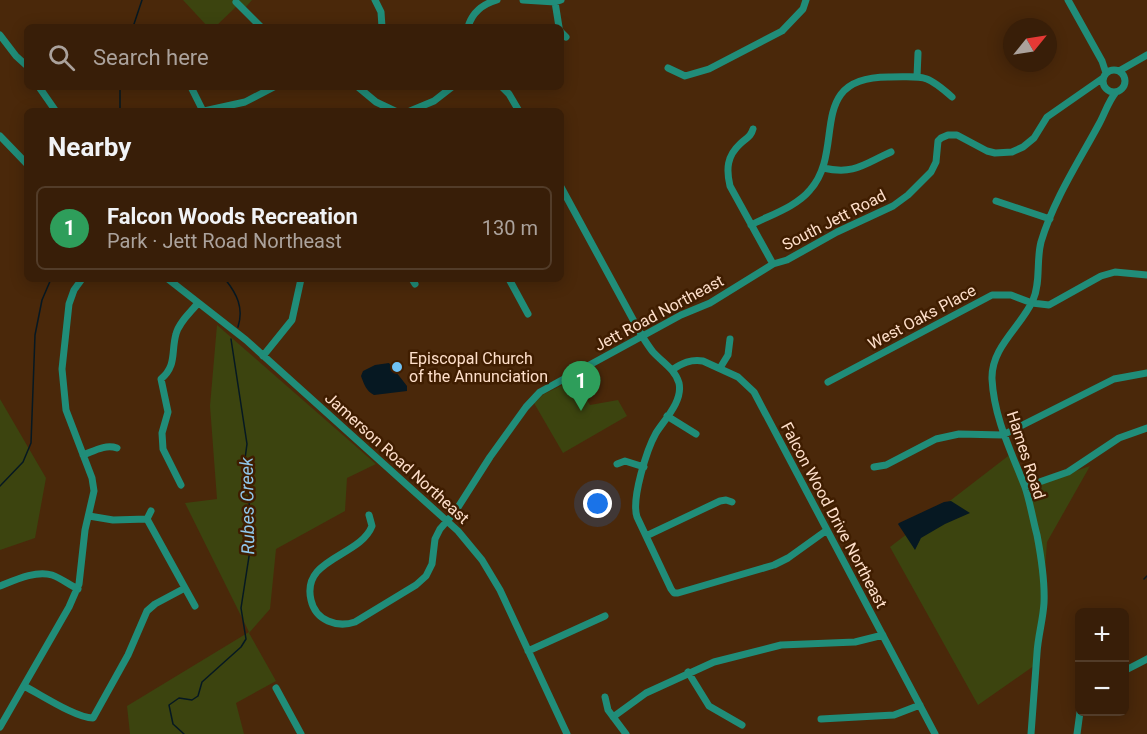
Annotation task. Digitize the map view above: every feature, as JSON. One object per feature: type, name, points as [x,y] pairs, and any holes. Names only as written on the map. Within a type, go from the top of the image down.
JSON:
[{"type":"street","points":[[375,0],[381,12],[382,24]]},
{"type":"street","points":[[470,24],[487,2],[497,0]]},
{"type":"street","points":[[524,0],[558,1],[559,24]]},
{"type":"street","points":[[670,69],[685,76],[710,69],[782,31],[803,9],[806,0]]},
{"type":"street","points":[[1068,0],[1103,63],[1106,88]]},
{"type":"street","points":[[236,2],[258,24]]},
{"type":"street","points":[[0,35],[24,63]]},
{"type":"street","points":[[917,77],[918,53]]},
{"type":"street","points":[[1092,87],[1106,88],[1116,92],[1122,89],[1125,78],[1147,55]]},
{"type":"street","points":[[1103,63],[1125,78]]},
{"type":"street","points":[[1105,76],[1137,63]]},
{"type":"street","points":[[751,225],[794,203],[810,191],[823,168],[832,110],[849,87],[861,80],[877,76],[924,76],[933,80],[952,97]]},
{"type":"street","name":"South Jett Road","points":[[741,284],[773,264],[787,260],[837,232],[882,213],[901,201],[931,172],[936,162],[938,141],[944,136],[957,135],[987,151],[1012,152],[1034,138],[1047,117],[1105,76]]},
{"type":"street","name":"Hames Road","points":[[1106,88],[1108,102]]},
{"type":"street","points":[[41,90],[54,108]]},
{"type":"street","points":[[192,90],[202,108]]},
{"type":"street","points":[[217,108],[245,102],[268,90]]},
{"type":"street","points":[[362,90],[386,108]]},
{"type":"street","points":[[418,108],[434,102],[448,90]]},
{"type":"street","points":[[505,90],[518,108]]},
{"type":"street","name":"Hames Road","points":[[1031,734],[1037,650],[1044,600],[1038,538],[1025,487],[1003,435],[995,397],[993,365],[1006,339],[1032,303],[1037,285],[1040,246],[1050,219],[1073,170],[1101,121],[1108,102],[1116,92]]},
{"type":"street","points":[[753,129],[752,135],[739,144],[728,161],[727,172],[730,186],[773,264]]},
{"type":"street","points":[[0,136],[24,161]]},
{"type":"street","points":[[823,168],[838,171],[855,170],[891,152]]},
{"type":"street","points":[[564,193],[642,336],[655,354],[672,370],[679,382],[680,392],[652,441],[634,506],[670,589],[678,593],[774,566],[827,530]]},
{"type":"street","points":[[996,201],[1050,219]]},
{"type":"street","points":[[1032,303],[1048,305],[1060,301],[1066,295],[1101,276],[1115,272],[1147,275]]},
{"type":"street","points":[[0,727],[78,589],[83,546],[94,497],[94,485],[66,410],[63,369],[69,304],[80,282]]},
{"type":"street","name":"Jamerson Road Northeast","points":[[172,282],[263,356],[447,520],[471,545],[490,573],[508,607],[567,734]]},
{"type":"street","points":[[263,356],[292,320],[300,282]]},
{"type":"street","points":[[511,282],[528,314]]},
{"type":"street","name":"Jett Road Northeast","points":[[369,515],[372,526],[365,539],[321,567],[312,582],[310,593],[313,607],[330,622],[343,624],[355,622],[424,579],[432,564],[437,534],[533,398],[540,392],[681,315],[710,303],[741,284]]},
{"type":"street","name":"West Oaks Place","points":[[828,382],[992,295],[1011,295],[1032,303]]},
{"type":"street","points":[[181,485],[163,449],[162,433],[168,412],[161,379],[168,372],[173,357],[177,331],[198,303]]},
{"type":"street","points":[[720,368],[728,355],[730,339]]},
{"type":"street","name":"Falcon Wood Drive Northeast","points":[[672,370],[685,362],[697,360],[720,368],[745,382],[754,392],[935,734]]},
{"type":"street","points":[[874,467],[886,465],[936,439],[959,434],[1003,435],[1113,379],[1147,373]]},
{"type":"street","points":[[667,416],[696,434]]},
{"type":"street","points":[[1025,487],[1068,472],[1119,438],[1147,428]]},
{"type":"street","points":[[83,455],[105,447],[117,448]]},
{"type":"street","points":[[617,464],[625,461],[644,466]]},
{"type":"street","points":[[646,536],[720,501],[732,502]]},
{"type":"street","points":[[147,519],[151,511]]},
{"type":"street","points":[[89,516],[113,520],[147,519]]},
{"type":"street","points":[[147,519],[195,606]]},
{"type":"street","points":[[0,586],[25,577],[44,574],[54,576],[78,589]]},
{"type":"street","points":[[24,686],[91,722],[128,656],[147,611],[155,604],[185,588]]},
{"type":"street","points":[[528,651],[605,616]]},
{"type":"street","points":[[613,717],[646,693],[714,662],[781,645],[855,642],[883,635]]},
{"type":"street","points":[[1129,669],[1147,658]]},
{"type":"street","points":[[688,672],[709,706],[742,724]]},
{"type":"street","points":[[276,688],[301,734]]},
{"type":"street","points":[[605,697],[608,710],[626,734]]},
{"type":"street","points":[[821,719],[894,715],[920,705]]},
{"type":"street","points":[[1077,734],[1079,716]]},
{"type":"green space","points":[[183,0],[252,0],[245,8],[240,3],[218,24],[205,24]]},
{"type":"green space","points":[[217,325],[376,464],[347,478],[345,511],[276,549],[270,609],[249,633],[276,681],[236,703],[244,734],[130,734],[127,706],[249,632],[185,503],[217,499],[210,406]]},
{"type":"green space","points":[[575,379],[590,405],[618,400],[627,416],[563,453],[534,403],[544,394]]},
{"type":"green space","points":[[0,399],[46,478],[35,538],[0,550]]},
{"type":"green space","points":[[1012,453],[1026,488],[1090,466],[1047,542],[1038,663],[978,705],[890,547]]},
{"type":"water","points":[[389,363],[407,386],[407,391],[374,395],[364,384],[361,376],[363,371],[375,365]]},
{"type":"water","points":[[951,501],[970,513],[921,538],[915,550],[898,524],[944,502]]},
{"type":"waterway","name":"Rubes Creek","points":[[134,24],[142,0]]},
{"type":"waterway","name":"Rubes Creek","points":[[120,90],[120,108]]},
{"type":"waterway","points":[[0,486],[23,462],[31,443],[35,335],[42,300],[50,282]]},
{"type":"waterway","name":"Rubes Creek","points":[[227,282],[240,307],[238,327]]},
{"type":"waterway","name":"Rubes Creek","points":[[184,734],[173,724],[169,705],[179,698],[192,700],[198,696],[202,682],[241,647],[246,639],[241,608],[250,550],[249,494],[244,466],[247,444],[231,339]]},
{"type":"waterway","points":[[1144,579],[1147,576]]},
{"type":"place","name":"Episcopal Church of the Annunciation","points":[[397,367]]},
{"type":"place","name":"Falcon Woods Recreation","points":[[581,411]]}]
